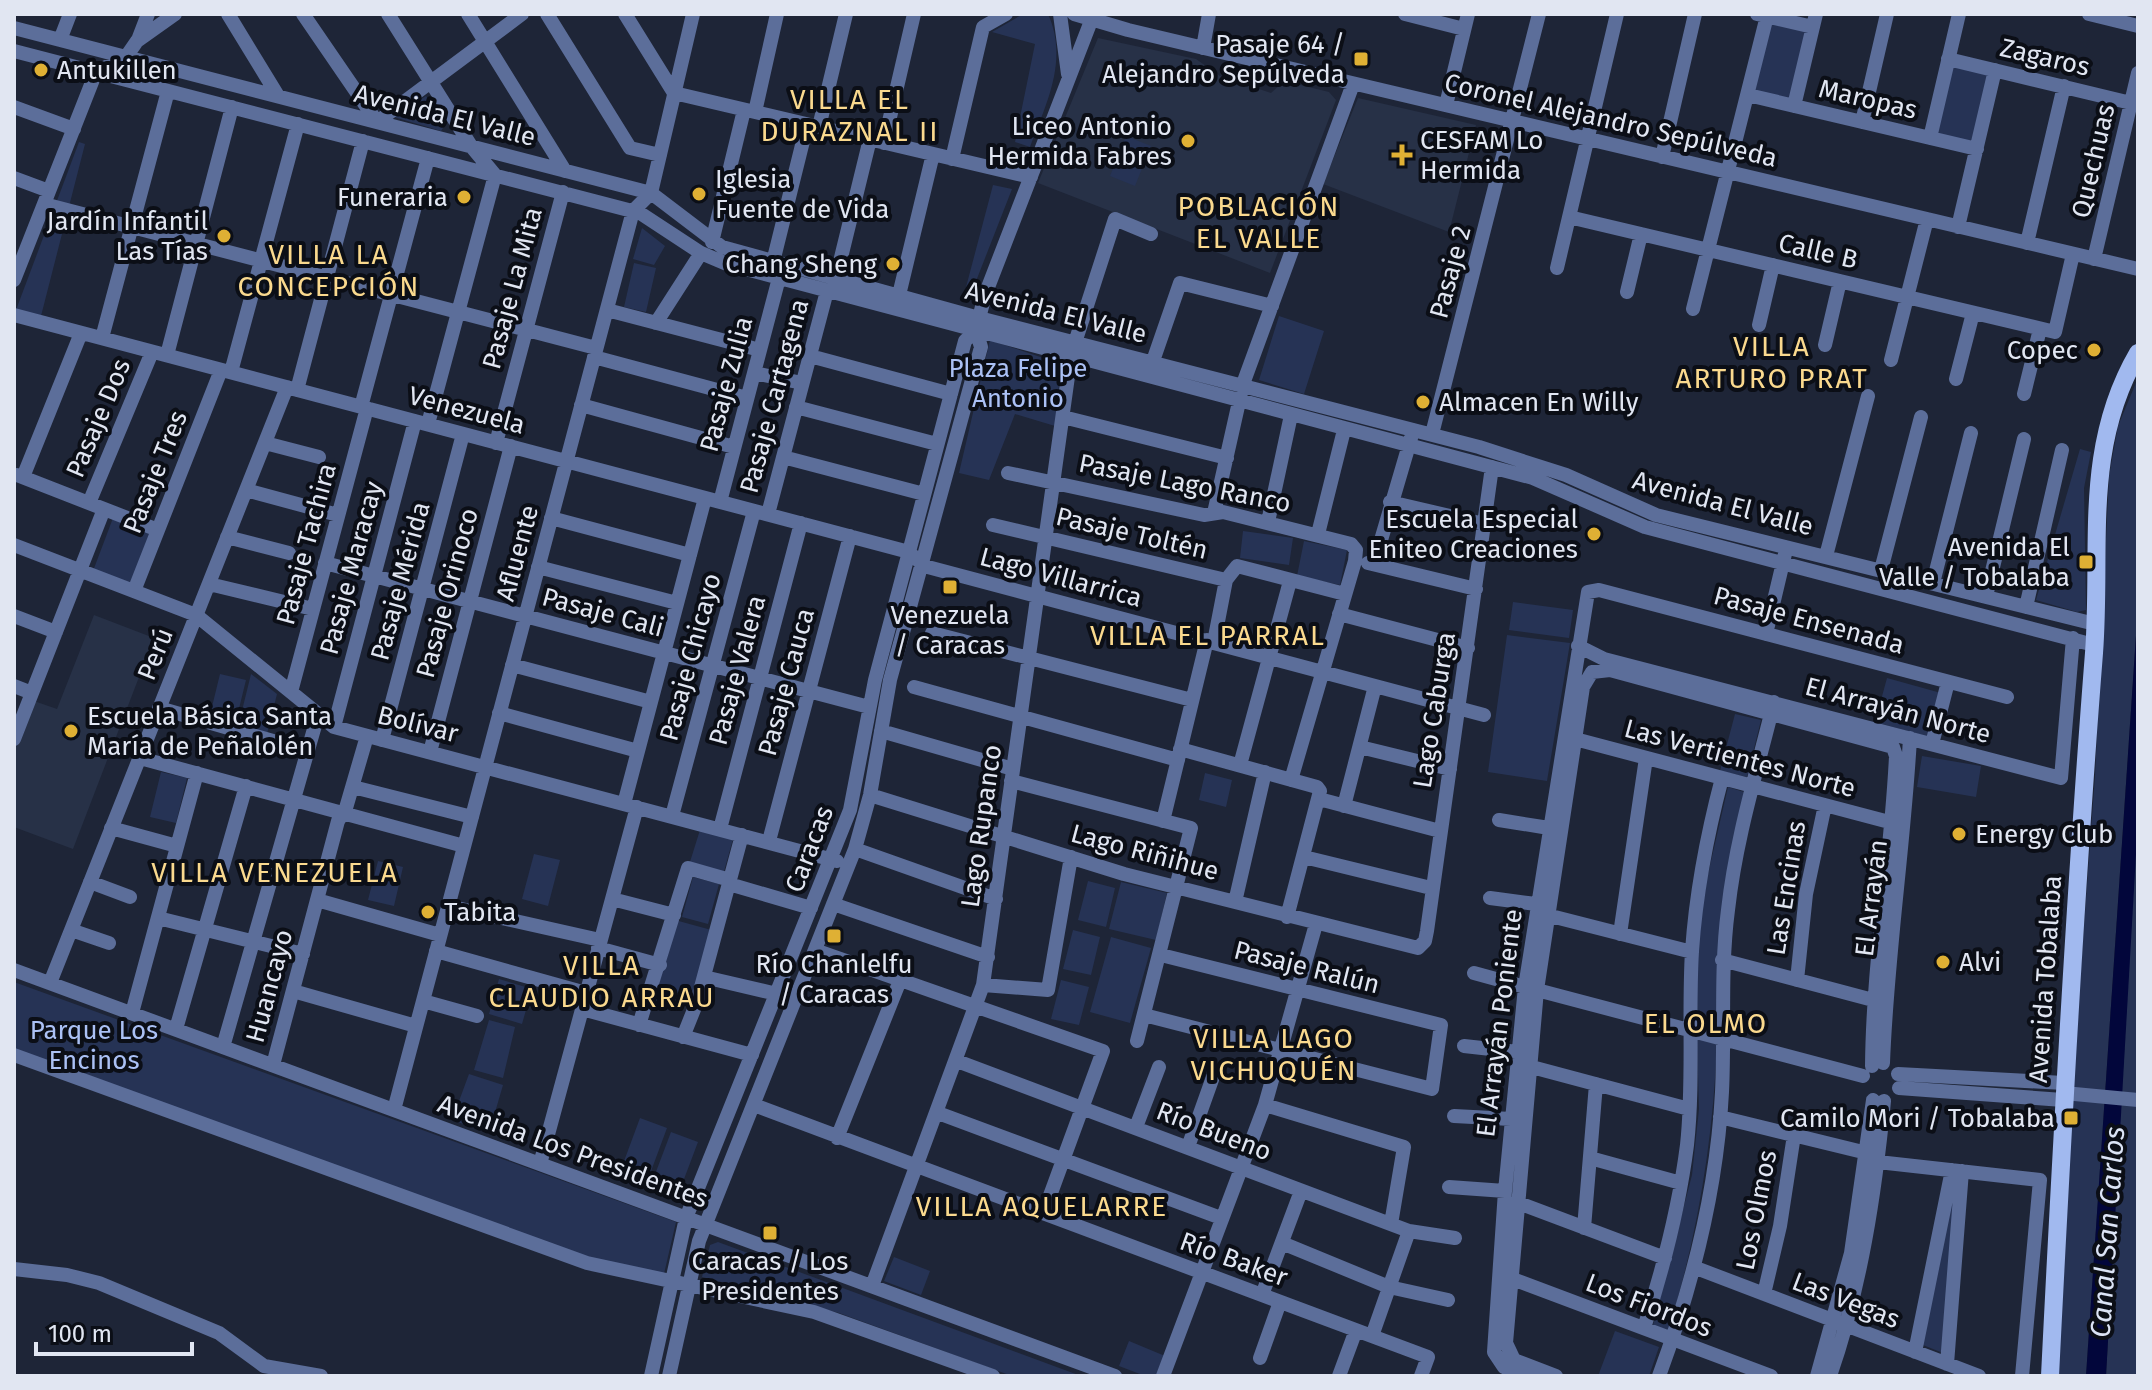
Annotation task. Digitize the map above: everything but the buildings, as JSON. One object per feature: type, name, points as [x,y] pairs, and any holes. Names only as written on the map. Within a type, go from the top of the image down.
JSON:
[{"type":"main road","name":"Avenida Tobalaba","points":[[2050,1376],[2064,1092],[2094,645],[2100,452],[2113,401],[2138,353]]},
{"type":"street","points":[[60,40],[70,14]]},
{"type":"street","points":[[14,280],[19,252],[47,197],[96,72],[126,57],[137,41],[148,14]]},
{"type":"street","points":[[137,41],[175,14]]},
{"type":"street","points":[[228,14],[278,96]]},
{"type":"street","points":[[303,14],[377,122],[522,14]]},
{"type":"street","points":[[388,14],[471,146],[495,175]]},
{"type":"street","points":[[468,14],[565,171]]},
{"type":"street","points":[[547,14],[630,148],[660,155]]},
{"type":"street","points":[[625,14],[674,93],[1031,177]]},
{"type":"street","points":[[633,211],[651,193],[693,14]]},
{"type":"street","points":[[712,242],[777,14]]},
{"type":"street","points":[[773,262],[846,14]]},
{"type":"street","points":[[836,278],[914,14]]},
{"type":"street","points":[[952,159],[983,27],[1006,14]]},
{"type":"street","points":[[1060,14],[1068,83]]},
{"type":"street","name":"Coronel Alejandro Sepúlveda","points":[[1074,14],[1091,21],[1353,84],[2138,269]]},
{"type":"street","points":[[1203,48],[1209,14]]},
{"type":"street","name":"Pasaje 2","points":[[1432,434],[1514,122],[1539,14]]},
{"type":"street","points":[[1557,268],[1617,14]]},
{"type":"street","points":[[1662,157],[1695,14]]},
{"type":"street","points":[[1862,122],[1887,14]]},
{"type":"street","points":[[1930,138],[1959,14]]},
{"type":"street","points":[[2089,14],[2138,26]]},
{"type":"street","points":[[1413,15],[1466,21],[1446,105]]},
{"type":"street","points":[[1693,309],[1748,95],[1762,15],[1815,21],[1794,106]]},
{"type":"street","name":"Caracas","points":[[651,1376],[686,1218],[853,801],[869,707],[965,341],[977,324],[1091,21]]},
{"type":"street","name":"Avenida El Valle","points":[[14,28],[651,193],[712,242],[773,262],[899,295],[977,324]]},
{"type":"street","name":"Avenida El Valle","points":[[14,51],[633,211],[654,220],[701,253],[727,264],[1072,349],[1344,430],[1554,485],[1595,507],[1645,527],[2094,645]]},
{"type":"street","name":"Zagaros","points":[[1948,59],[2131,103]]},
{"type":"street","points":[[1958,227],[1995,70]]},
{"type":"street","name":"Quechuas","points":[[2094,259],[2138,73]]},
{"type":"street","points":[[1214,513],[1243,384],[1353,84]]},
{"type":"street","points":[[2027,243],[2064,86]]},
{"type":"street","points":[[102,338],[168,91]]},
{"type":"street","name":"Maropas","points":[[1748,95],[1977,149]]},
{"type":"street","points":[[14,107],[74,129]]},
{"type":"street","name":"Pasaje Dos","points":[[89,503],[160,354],[197,243],[232,107]]},
{"type":"street","name":"Perú","points":[[50,983],[265,443],[292,389],[368,142],[377,122]]},
{"type":"street","name":"Pasaje Tres","points":[[134,591],[226,371],[261,260],[298,124]]},
{"type":"street","points":[[899,295],[933,154]]},
{"type":"street","name":"Pasaje Tachira","points":[[291,692],[428,158]]},
{"type":"street","name":"Pasaje Maracay","points":[[334,727],[374,575],[458,312],[495,175]]},
{"type":"street","points":[[14,178],[47,197],[132,227],[526,330],[747,398]]},
{"type":"street","name":"Pasaje La Mita","points":[[504,444],[526,330],[563,192]]},
{"type":"street","name":"Afluente","points":[[394,1110],[633,211]]},
{"type":"street","name":"Calle B","points":[[1569,217],[2048,330]]},
{"type":"street","name":"Lago Rupanco","points":[[872,1286],[983,985],[1072,349],[1115,219],[1151,234]]},
{"type":"street","points":[[1891,360],[1927,219]]},
{"type":"street","points":[[1627,292],[1641,234]]},
{"type":"street","points":[[656,323],[701,253]]},
{"type":"street","points":[[2024,394],[2073,254]]},
{"type":"street","points":[[1759,325],[1773,265]]},
{"type":"street","name":"Pasaje Zulia","points":[[540,1164],[612,899],[638,751],[677,603],[690,555],[734,447],[779,278]]},
{"type":"street","points":[[1825,345],[1840,281]]},
{"type":"street","points":[[1153,361],[1178,285],[1184,283],[1272,306]]},
{"type":"street","name":"Pasaje Cartagena","points":[[761,513],[783,457],[827,291]]},
{"type":"street","points":[[607,310],[760,350]]},
{"type":"street","points":[[1956,379],[1973,313]]},
{"type":"street","name":"Venezuela","points":[[14,315],[909,552]]},
{"type":"street","name":"Caracas","points":[[669,1376],[687,1286],[705,1225],[852,856],[870,795],[901,637],[924,566],[981,347],[977,324]]},
{"type":"street","points":[[81,333],[18,476],[158,530]]},
{"type":"street","name":"Avenida El Valle","points":[[1072,349],[1153,361],[1432,434],[1552,469],[1656,515],[2095,624]]},
{"type":"street","points":[[810,356],[951,394]]},
{"type":"street","points":[[754,373],[802,383]]},
{"type":"street","points":[[1826,556],[1868,396]]},
{"type":"street","points":[[581,405],[734,447]]},
{"type":"street","points":[[796,407],[937,444]]},
{"type":"street","points":[[1268,522],[1291,415]]},
{"type":"street","points":[[1063,417],[1227,458]]},
{"type":"street","points":[[1881,570],[1921,417]]},
{"type":"street","points":[[1318,534],[1344,430]]},
{"type":"street","points":[[1374,564],[1390,502],[1414,430]]},
{"type":"street","points":[[1933,583],[1971,433]]},
{"type":"street","name":"Pasaje Mérida","points":[[375,738],[422,588],[463,434]]},
{"type":"street","points":[[1986,596],[2024,439]]},
{"type":"street","points":[[265,443],[319,457]]},
{"type":"street","name":"Pasaje Orinoco","points":[[430,752],[470,601],[504,444]]},
{"type":"street","name":"Lago Caburga","points":[[1409,948],[1418,948],[1425,941],[1468,648],[1484,524],[1484,465],[1474,452],[1479,447]]},
{"type":"street","points":[[2026,607],[2062,450]]},
{"type":"street","points":[[783,457],[924,494]]},
{"type":"street","name":"Pasaje Lago Ranco","points":[[1008,473],[1204,515],[1214,513],[1318,534],[1351,544],[1356,550],[1355,561]]},
{"type":"street","points":[[246,490],[338,515]]},
{"type":"street","points":[[1390,502],[1484,524]]},
{"type":"street","name":"Pasaje Dos","points":[[14,739],[104,509]]},
{"type":"street","name":"Pasaje Chicayo","points":[[672,816],[712,666],[761,513]]},
{"type":"street","points":[[551,518],[690,555]]},
{"type":"street","name":"Pasaje Valera","points":[[720,829],[801,523]]},
{"type":"street","name":"Pasaje Toltén","points":[[993,525],[1226,580],[1237,566],[1345,594]]},
{"type":"street","name":"Pasaje Cauca","points":[[769,841],[850,536]]},
{"type":"street","points":[[227,537],[289,553]]},
{"type":"street","name":"Bolívar","points":[[14,545],[196,615],[334,727],[831,860],[852,856],[996,899]]},
{"type":"street","points":[[1766,634],[1787,546]]},
{"type":"street","name":"Lago Villarrica","points":[[909,552],[924,566],[1484,715]]},
{"type":"street","points":[[1291,780],[1355,561],[1476,589]]},
{"type":"street","name":"Pasaje Cali","points":[[325,563],[869,707]]},
{"type":"street","points":[[538,567],[677,603]]},
{"type":"street","points":[[1163,821],[1192,700],[1226,580]]},
{"type":"street","points":[[1240,765],[1290,581]]},
{"type":"street","points":[[209,584],[313,609]]},
{"type":"street","name":"Pasaje Ensenada","points":[[1599,590],[2007,697]]},
{"type":"street","name":"El Arrayán Poniente","points":[[1503,1358],[1494,1347],[1518,1052],[1575,739],[1576,672],[1585,597],[1590,591],[1599,590]]},
{"type":"street","points":[[1989,615],[2004,613],[2009,602]]},
{"type":"street","points":[[1339,614],[1468,648]]},
{"type":"street","points":[[14,616],[56,632]]},
{"type":"street","points":[[932,633],[1192,700]]},
{"type":"street","name":"El Arrayán Norte","points":[[1592,672],[1606,669],[1721,694],[1910,738],[2061,778],[2073,638]]},
{"type":"street","name":"El Arrayán Norte","points":[[1578,646],[1604,659],[1721,694]]},
{"type":"street","points":[[1576,672],[1589,661],[1604,659]]},
{"type":"street","points":[[512,665],[651,702]]},
{"type":"street","name":"El Arrayán Poniente","points":[[1542,910],[1549,828],[1576,693],[1592,672]]},
{"type":"street","points":[[1932,744],[1948,682]]},
{"type":"street","points":[[14,686],[32,693]]},
{"type":"street","points":[[1344,806],[1375,686]]},
{"type":"street","points":[[914,687],[1020,719],[1240,765],[1291,780],[1344,806],[1440,831]]},
{"type":"street","points":[[1659,1376],[1696,1268],[1710,1198],[1720,1117],[1722,960],[1740,830],[1773,707]]},
{"type":"street","name":"El Arrayán Norte","points":[[1773,707],[1893,747]]},
{"type":"street","points":[[159,708],[308,751]]},
{"type":"street","points":[[499,713],[638,751]]},
{"type":"street","points":[[223,1047],[318,715]]},
{"type":"street","points":[[881,731],[1012,775],[1191,828],[1137,1041]]},
{"type":"street","name":"Huancayo","points":[[273,1065],[342,812],[375,738]]},
{"type":"street","name":"El Arrayán","points":[[1872,1068],[1886,981],[1904,826],[1910,738]]},
{"type":"street","name":"Las Vertientes Norte","points":[[1575,739],[1893,823]]},
{"type":"street","points":[[1360,747],[1450,769]]},
{"type":"street","name":"El Arrayán","points":[[1872,1068],[1873,1000],[1893,823],[1896,756],[1893,747]]},
{"type":"street","points":[[140,758],[464,846]]},
{"type":"street","points":[[1620,934],[1646,758]]},
{"type":"street","points":[[1235,902],[1265,772]]},
{"type":"street","points":[[132,1013],[197,773]]},
{"type":"street","points":[[1644,1328],[1665,1258],[1681,1183],[1689,1109],[1692,952],[1701,871],[1722,778]]},
{"type":"street","points":[[176,1029],[246,786]]},
{"type":"street","points":[[353,787],[472,817]]},
{"type":"street","points":[[1287,917],[1318,793]]},
{"type":"street","name":"Lago Riñihue","points":[[870,795],[1005,839],[1409,948]]},
{"type":"street","name":"Las Encinas","points":[[1797,980],[1806,894],[1825,805]]},
{"type":"street","points":[[1499,820],[1549,828]]},
{"type":"street","points":[[111,828],[177,846]]},
{"type":"street","points":[[683,1037],[704,977],[742,835]]},
{"type":"street","points":[[983,985],[1048,990],[1071,857]]},
{"type":"street","points":[[1304,857],[1431,888]]},
{"type":"street","points":[[639,1025],[688,868],[811,908]]},
{"type":"street","points":[[90,882],[130,897]]},
{"type":"street","points":[[1490,898],[1692,952]]},
{"type":"street","points":[[612,899],[674,915]]},
{"type":"street","points":[[317,900],[440,935]]},
{"type":"street","points":[[833,904],[988,957]]},
{"type":"street","points":[[448,906],[599,944],[660,965]]},
{"type":"street","points":[[158,918],[303,954]]},
{"type":"street","points":[[1163,1376],[1265,1105],[1316,924]]},
{"type":"street","points":[[71,930],[109,943]]},
{"type":"street","points":[[815,950],[899,983],[1103,1051],[1086,1107],[1044,1212]]},
{"type":"street","points":[[436,951],[586,993]]},
{"type":"street","name":"Pasaje Ralún","points":[[1161,955],[1441,1025],[1432,1089],[1280,1050]]},
{"type":"street","points":[[1722,960],[1873,1000]]},
{"type":"street","name":"Avenida Los Presidentes","points":[[14,970],[1115,1376]]},
{"type":"street","points":[[1474,973],[1722,1039],[1872,1068],[1899,1081],[2064,1092],[2131,1100]]},
{"type":"street","points":[[704,977],[777,994]]},
{"type":"street","points":[[837,1138],[899,983]]},
{"type":"street","name":"El Arrayán Poniente","points":[[1503,1358],[1528,1066],[1531,988]]},
{"type":"street","points":[[293,991],[416,1026]]},
{"type":"street","points":[[423,1001],[477,1016]]},
{"type":"street","points":[[582,1009],[752,1055]]},
{"type":"street","points":[[1144,1015],[1280,1050]]},
{"type":"street","points":[[1464,1046],[1518,1052]]},
{"type":"street","points":[[14,1055],[548,1250],[607,1269],[814,1312],[993,1376]]},
{"type":"street","name":"Río Bueno","points":[[957,1061],[1409,1231],[1455,1238]]},
{"type":"street","points":[[1528,1066],[1689,1109]]},
{"type":"street","points":[[1136,1127],[1159,1067]]},
{"type":"street","points":[[1872,1068],[1863,1090],[1879,1100]]},
{"type":"street","points":[[1188,1147],[1213,1077]]},
{"type":"street","points":[[1830,1376],[1872,1158],[1879,1100],[1899,1081]]},
{"type":"street","points":[[1584,1228],[1596,1084]]},
{"type":"street","name":"Río Baker","points":[[754,1105],[1428,1357],[1421,1376]]},
{"type":"street","points":[[1265,1105],[1404,1147],[1391,1224]]},
{"type":"street","points":[[938,1113],[1221,1218]]},
{"type":"street","points":[[1454,1116],[1511,1119]]},
{"type":"street","points":[[1720,1117],[1872,1158],[2040,1180],[2022,1376]]},
{"type":"street","name":"Los Olmos","points":[[1764,1294],[1780,1226],[1794,1135]]},
{"type":"street","points":[[1590,1158],[1681,1183]]},
{"type":"street","points":[[1915,1352],[1957,1171]]},
{"type":"street","points":[[1947,1364],[1957,1171]]},
{"type":"street","points":[[1449,1187],[1505,1191]]},
{"type":"street","points":[[1262,1295],[1301,1191]]},
{"type":"street","points":[[1516,1202],[1665,1258]]},
{"type":"street","points":[[1372,1336],[1409,1231]]},
{"type":"street","points":[[1282,1243],[1389,1287],[1448,1300]]},
{"type":"street","name":"Las Vegas","points":[[1696,1268],[1979,1376]]},
{"type":"street","points":[[14,1269],[67,1275],[118,1290],[219,1333],[262,1371],[321,1376]]},
{"type":"street","name":"Los Fiordos","points":[[1510,1278],[1771,1376]]},
{"type":"street","points":[[1260,1358],[1280,1302]]},
{"type":"street","points":[[1817,1376],[1841,1323]]},
{"type":"street","points":[[1339,1376],[1356,1330]]},
{"type":"street","points":[[1503,1358],[1525,1376]]},
{"type":"street","points":[[1503,1358],[1556,1376]]},
{"type":"shaded area","name":"Liceo Antonio Hermida Fabres","points":[[1098,38],[1196,59],[1220,76],[1271,93],[1284,81],[1329,92],[1336,100],[1270,273],[1038,183]]},
{"type":"shaded area","name":"CESFAM Lo Hermida","points":[[1358,98],[1476,125],[1449,232],[1323,184]]},
{"type":"shaded area","name":"Escuela Básica Santa María de Peñalolén","points":[[94,615],[154,638],[73,849],[14,827],[14,752],[34,701],[57,709]]},
{"type":"green space","points":[[1023,14],[1048,14],[1056,48],[1053,82],[1030,147],[1015,142],[1035,44],[992,32]]},
{"type":"green space","points":[[1768,20],[1810,30],[1793,100],[1751,91]]},
{"type":"green space","points":[[1949,64],[1991,73],[1976,143],[1933,133]]},
{"type":"green space","points":[[426,96],[445,125],[441,131],[394,117]]},
{"type":"green space","points":[[1126,136],[1151,146],[1135,186],[1110,176]]},
{"type":"green space","points":[[79,142],[85,144],[41,316],[16,310]]},
{"type":"green space","points":[[993,185],[1012,189],[971,294],[965,291]]},
{"type":"green space","points":[[642,228],[665,246],[654,265],[633,259]]},
{"type":"green space","points":[[634,263],[656,268],[646,312],[624,307]]},
{"type":"green space","points":[[1279,316],[1324,331],[1304,394],[1259,380]]},
{"type":"green space","name":"Plaza Felipe Antonio","points":[[990,340],[1061,364],[1055,426],[1015,414],[989,480],[959,473]]},
{"type":"green space","points":[[2138,378],[2138,606],[2086,1376],[2051,1376],[2095,776],[2109,476],[2118,426]]},
{"type":"green space","points":[[2080,449],[2091,452],[2084,488],[2086,610],[2077,612],[2036,600]]},
{"type":"green space","points":[[113,518],[152,535],[133,586],[93,571]]},
{"type":"green space","points":[[1243,531],[1293,538],[1289,565],[1240,558]]},
{"type":"green space","points":[[1304,541],[1347,550],[1340,585],[1297,576]]},
{"type":"green space","points":[[1513,602],[1573,610],[1569,638],[1509,630]]},
{"type":"green space","points":[[1507,635],[1570,643],[1547,781],[1488,772]]},
{"type":"green space","points":[[220,674],[246,680],[235,725],[209,719]]},
{"type":"green space","points":[[251,674],[277,694],[267,734],[238,727]]},
{"type":"green space","points":[[1887,678],[1941,693],[1929,737],[1875,722]]},
{"type":"green space","points":[[1735,714],[1761,720],[1747,777],[1720,771]]},
{"type":"green space","points":[[1922,756],[1981,766],[1976,797],[1917,787]]},
{"type":"green space","points":[[161,772],[187,778],[176,823],[150,817]]},
{"type":"green space","points":[[1205,773],[1232,780],[1226,807],[1199,800]]},
{"type":"green space","points":[[1728,787],[1744,792],[1724,910],[1716,1030],[1698,1028],[1696,954],[1705,887]]},
{"type":"green space","points":[[2138,818],[2138,1376],[2106,1376],[2135,854]]},
{"type":"green space","points":[[700,830],[733,839],[723,875],[689,865]]},
{"type":"green space","points":[[534,854],[560,860],[548,906],[522,899]]},
{"type":"green space","points":[[378,861],[403,867],[394,906],[368,900]]},
{"type":"green space","points":[[693,877],[719,884],[708,924],[682,917]]},
{"type":"green space","points":[[1088,881],[1115,888],[1106,927],[1078,920]]},
{"type":"green space","points":[[1121,882],[1167,893],[1156,940],[1109,929]]},
{"type":"green space","points":[[675,920],[715,931],[696,998],[656,987]]},
{"type":"green space","points":[[1073,930],[1100,937],[1091,975],[1063,969]]},
{"type":"green space","points":[[1111,937],[1151,948],[1130,1023],[1090,1012]]},
{"type":"green space","points":[[499,979],[532,989],[522,1024],[489,1014]]},
{"type":"green space","points":[[1061,980],[1089,987],[1079,1025],[1051,1019]]},
{"type":"green space","name":"Parque Los Encinos","points":[[14,982],[676,1222],[663,1278],[592,1259],[14,1049]]},
{"type":"green space","points":[[489,1020],[515,1027],[503,1078],[474,1070]]},
{"type":"green space","points":[[1697,1039],[1717,1043],[1712,1117],[1695,1227],[1667,1335],[1652,1329],[1692,1175],[1699,1109]]},
{"type":"green space","points":[[469,1074],[503,1085],[489,1133],[452,1120]]},
{"type":"green space","points":[[640,1118],[667,1128],[647,1182],[620,1172]]},
{"type":"green space","points":[[671,1132],[698,1142],[678,1195],[651,1185]]},
{"type":"green space","points":[[1956,1176],[1943,1353],[1923,1345]]},
{"type":"green space","points":[[718,1242],[1081,1376],[1012,1376],[839,1313],[702,1277],[710,1245]]},
{"type":"green space","points":[[894,1257],[930,1271],[921,1295],[884,1281]]},
{"type":"green space","points":[[1615,1331],[1659,1347],[1649,1376],[1598,1376]]},
{"type":"green space","points":[[1129,1341],[1165,1356],[1157,1376],[1145,1376],[1119,1366]]},
{"type":"water","name":"Canal San Carlos","points":[[2138,606],[2138,819],[2106,1376],[2086,1376]]},
{"type":"place","name":"Pasaje 64 / Alejandro Sepúlveda","points":[[1361,59]]},
{"type":"place","name":"Antukillen","points":[[41,70]]},
{"type":"place","name":"Liceo Antonio Hermida Fabres","points":[[1188,141]]},
{"type":"place","name":"CESFAM Lo Hermida","points":[[1402,155]]},
{"type":"place","name":"Iglesia Fuente de Vida","points":[[699,194]]},
{"type":"place","name":"Funeraria","points":[[464,197]]},
{"type":"place","name":"Jardín Infantil Las Tías","points":[[224,236]]},
{"type":"place","name":"Chang Sheng","points":[[893,264]]},
{"type":"place","name":"Copec","points":[[2094,350]]},
{"type":"place","name":"Almacen En Willy","points":[[1423,402]]},
{"type":"place","name":"Escuela Especial Eniteo Creaciones","points":[[1594,534]]},
{"type":"place","name":"Avenida El Valle / Tobalaba","points":[[2086,562]]},
{"type":"place","name":"Venezuela / Caracas","points":[[950,587]]},
{"type":"place","name":"Escuela Básica Santa María de Peñalolén","points":[[71,731]]},
{"type":"place","name":"Energy Club","points":[[1959,834]]},
{"type":"place","name":"Tabita","points":[[428,912]]},
{"type":"place","name":"Río Chanlelfu / Caracas","points":[[834,936]]},
{"type":"place","name":"Alvi","points":[[1943,962]]},
{"type":"place","name":"Camilo Mori / Tobalaba","points":[[2071,1118]]},
{"type":"place","name":"Caracas / Los Presidentes","points":[[770,1233]]},
{"type":"district","name":"VILLA EL DURAZNAL II","points":[[850,115]]},
{"type":"district","name":"POBLACIÓN EL VALLE","points":[[1259,222]]},
{"type":"district","name":"VILLA LA CONCEPCIÓN","points":[[329,270]]},
{"type":"district","name":"VILLA ARTURO PRAT","points":[[1772,362]]},
{"type":"district","name":"VILLA EL PARRAL","points":[[1208,635]]},
{"type":"district","name":"VILLA VENEZUELA","points":[[275,872]]},
{"type":"district","name":"VILLA CLAUDIO ARRAU","points":[[602,981]]},
{"type":"district","name":"EL OLMO","points":[[1706,1023]]},
{"type":"district","name":"VILLA LAGO VICHUQUÉN","points":[[1274,1054]]},
{"type":"district","name":"VILLA AQUELARRE","points":[[1042,1206]]}]
